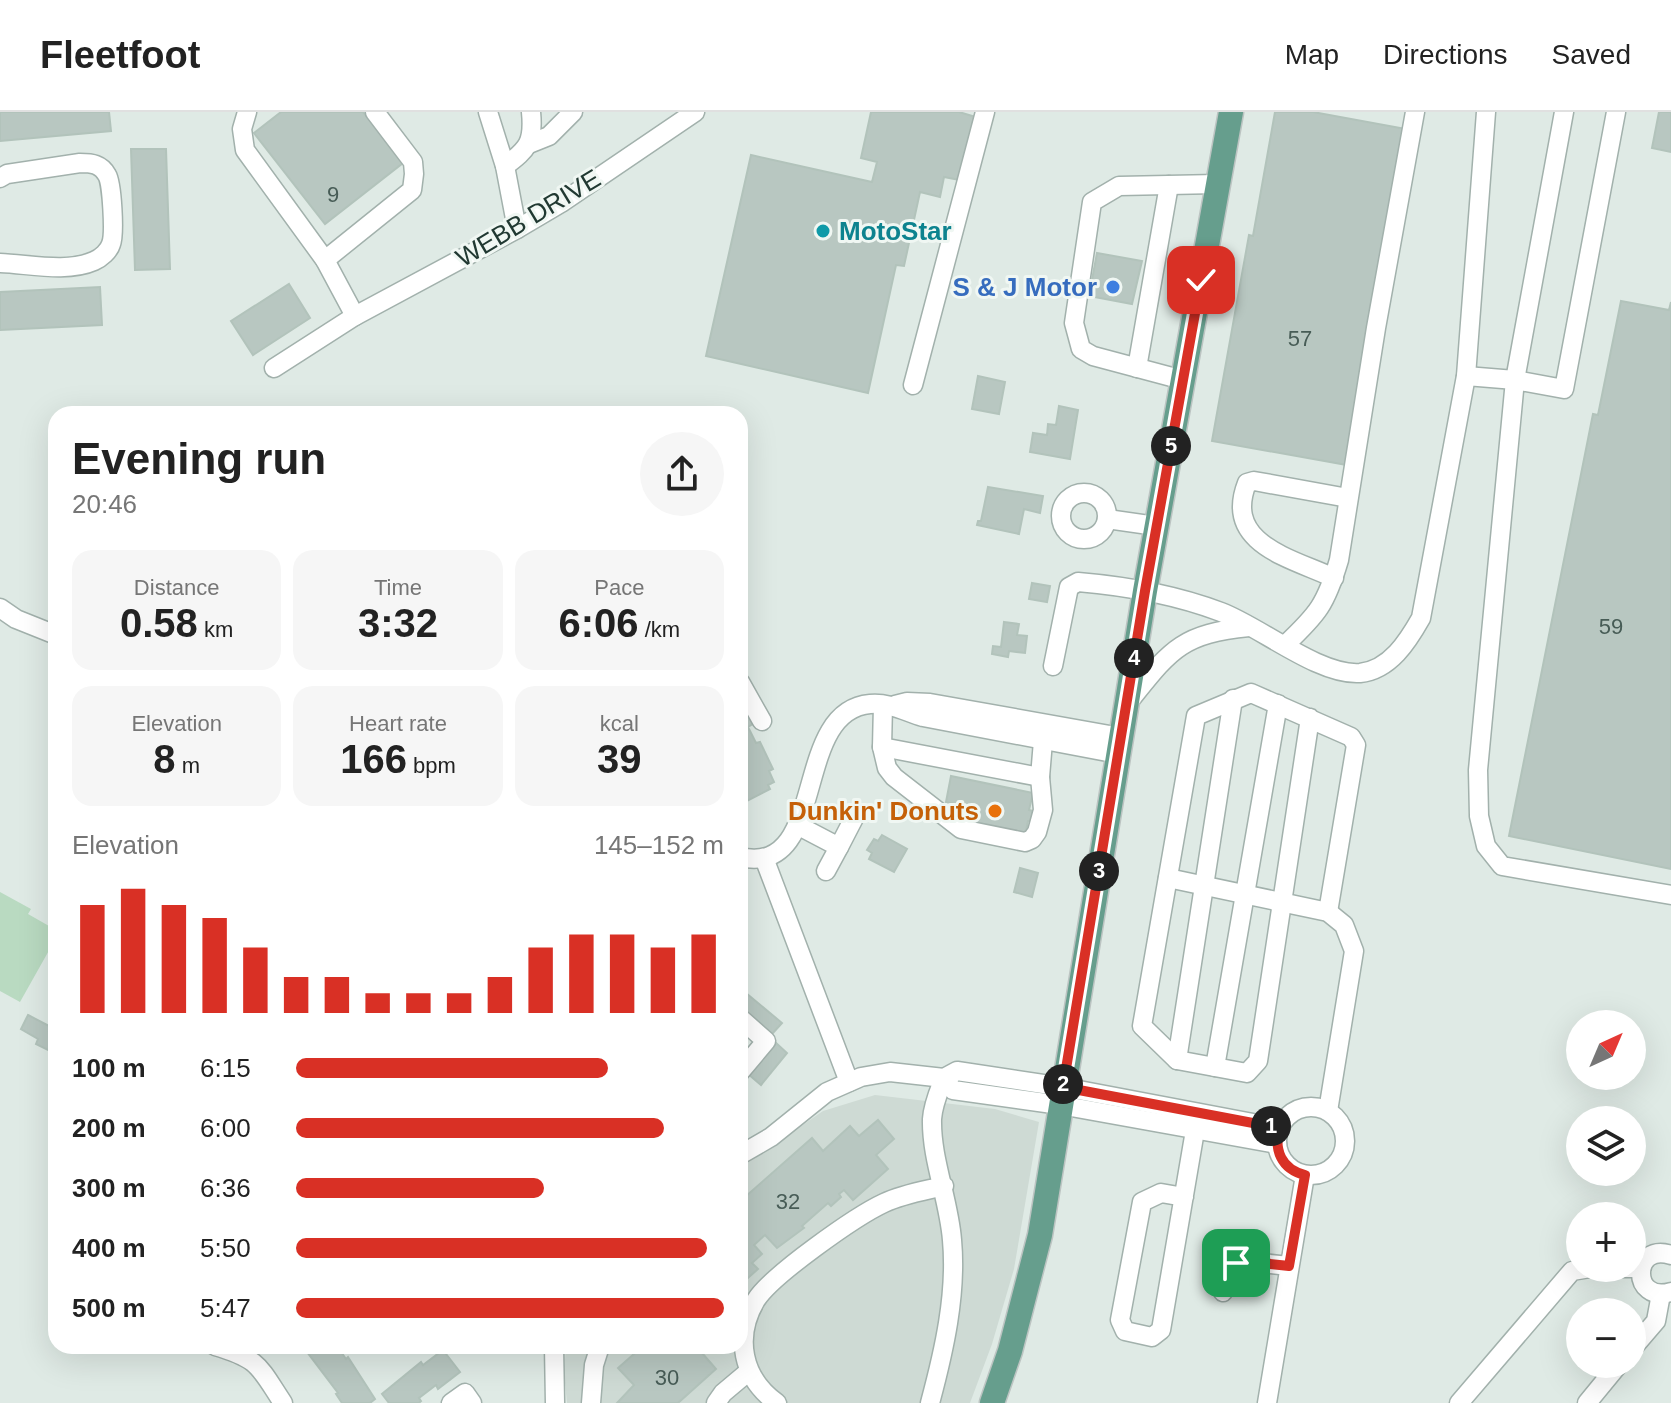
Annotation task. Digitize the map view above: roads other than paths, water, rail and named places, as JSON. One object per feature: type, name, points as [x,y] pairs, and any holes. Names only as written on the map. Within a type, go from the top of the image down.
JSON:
[{"type":"main road","points":[[992,1403],[1033,1269],[1156,526],[1231,112]]},
{"type":"street","points":[[247,112],[242,129],[245,150],[325,260],[355,316]]},
{"type":"street","points":[[325,260],[412,190],[413,162],[375,112]]},
{"type":"street","points":[[488,112],[505,166],[517,229]]},
{"type":"street","points":[[505,166],[525,151],[529,144],[531,112]]},
{"type":"street","points":[[529,144],[549,136],[573,112]]},
{"type":"street","name":"WEBB DRIVE","points":[[274,368],[355,316],[561,203],[695,112]]},
{"type":"street","points":[[913,385],[985,112]]},
{"type":"street","points":[[1285,645],[1320,607],[1334,578],[1415,112]]},
{"type":"street","points":[[1053,666],[1069,587],[1078,582],[1145,591],[1223,612],[1332,668],[1360,673],[1384,664],[1406,645],[1421,618],[1466,376],[1486,112]]},
{"type":"street","points":[[1564,112],[1515,380],[1478,770],[1479,816],[1486,846],[1502,866],[1671,895]]},
{"type":"street","points":[[1466,376],[1515,380],[1564,389],[1616,112]]},
{"type":"street","points":[[0,178],[7,174],[80,163],[100,167],[110,181],[113,239],[106,253],[84,264],[0,263]]},
{"type":"street","points":[[1183,380],[1093,356],[1081,349],[1074,323],[1092,202],[1119,186],[1217,184]]},
{"type":"street","points":[[1137,368],[1169,185]]},
{"type":"street","points":[[1334,578],[1263,545],[1252,536],[1243,524],[1244,491],[1247,483],[1254,481],[1348,498]]},
{"type":"street","points":[[1107,519],[1156,526]]},
{"type":"street","points":[[0,608],[16,619],[48,632]]},
{"type":"street","points":[[1127,704],[1162,661],[1185,642],[1216,631],[1249,627]]},
{"type":"street","points":[[1310,718],[1258,1061],[1247,1073],[1177,1060],[1142,1026],[1196,716],[1251,693],[1310,718],[1351,737],[1356,745],[1328,912]]},
{"type":"street","points":[[748,696],[762,721]]},
{"type":"street","points":[[1177,1060],[1233,699]]},
{"type":"street","points":[[748,857],[764,858],[779,849],[797,825],[812,785],[819,752],[833,725],[859,706],[930,703],[1120,746]]},
{"type":"street","points":[[1215,1067],[1278,704]]},
{"type":"street","points":[[888,705],[923,717],[1043,741],[1120,746]]},
{"type":"street","points":[[888,705],[882,747],[887,768],[894,777],[952,824],[1020,843],[1032,839],[1037,832],[1043,810],[1040,777],[1043,741]]},
{"type":"street","points":[[882,747],[1040,777]]},
{"type":"street","points":[[826,871],[855,816]]},
{"type":"street","points":[[797,825],[839,847]]},
{"type":"street","points":[[764,858],[849,1082]]},
{"type":"street","points":[[1168,878],[1328,912],[1344,925],[1354,951],[1328,1111]]},
{"type":"street","points":[[748,1025],[766,1041],[748,1062]]},
{"type":"street","points":[[748,1150],[771,1137],[827,1092],[849,1082],[890,1072],[944,1078],[953,1090],[1061,1096],[1278,1136]]},
{"type":"street","points":[[930,1403],[946,1334],[952,1277],[952,1242],[932,1118],[944,1078]]},
{"type":"street","points":[[1317,1107],[1328,1111],[1343,1129],[1344,1145],[1338,1162],[1320,1174],[1305,1175],[1289,1168],[1282,1160],[1278,1136],[1294,1111],[1317,1107]]},
{"type":"street","points":[[1184,1197],[1161,1193],[1142,1202],[1120,1320],[1125,1331],[1152,1337],[1161,1330],[1184,1197],[1197,1121]]},
{"type":"street","points":[[1344,1145],[1363,1150]]},
{"type":"street","points":[[1267,1403],[1305,1175]]},
{"type":"street","points":[[748,1315],[758,1297],[823,1242],[864,1214],[899,1196],[944,1186]]},
{"type":"street","points":[[1646,1260],[1655,1253],[1671,1255]]},
{"type":"street","points":[[1223,1292],[1226,1277],[1236,1263],[1289,1266]]},
{"type":"street","points":[[1459,1403],[1566,1278]]},
{"type":"street","points":[[1644,1282],[1646,1287],[1666,1293],[1656,1321],[1646,1333]]},
{"type":"street","points":[[238,1354],[249,1358],[263,1370],[283,1403]]},
{"type":"street","points":[[249,1358],[255,1354]]},
{"type":"street","points":[[551,1402],[554,1354]]},
{"type":"street","points":[[591,1403],[597,1354]]},
{"type":"street","points":[[746,1354],[748,1372],[767,1396],[777,1403]]},
{"type":"street","points":[[716,1403],[748,1372]]},
{"type":"street","points":[[1587,1403],[1608,1378]]},
{"type":"street","points":[[451,1403],[465,1393],[472,1403]]},
{"type":"place","name":"MotoStar","points":[[823,231]]},
{"type":"place","name":"S & J Motor","points":[[1113,287]]},
{"type":"place","name":"Dunkin' Donuts","points":[[995,811]]}]
